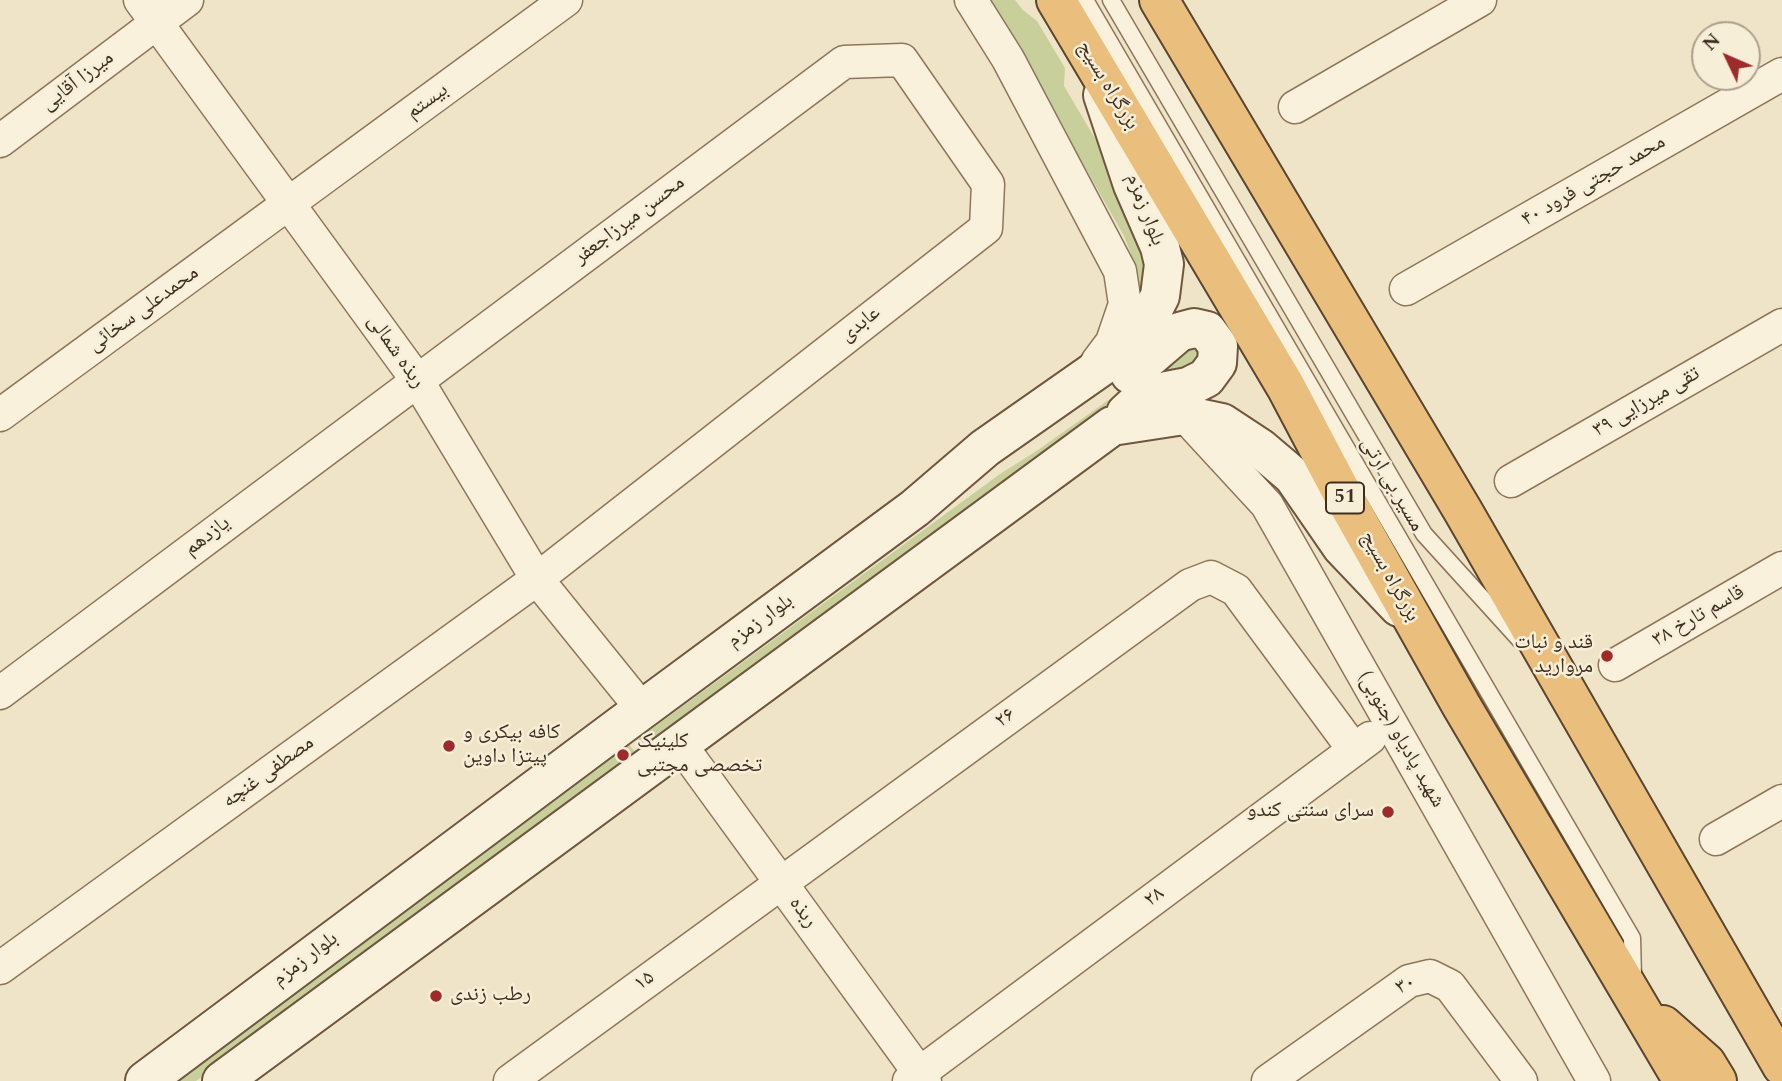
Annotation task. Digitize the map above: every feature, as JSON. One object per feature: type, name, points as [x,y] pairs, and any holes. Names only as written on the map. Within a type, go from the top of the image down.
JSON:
[{"type":"highway","name":"بزرگراه بسیج","points":[[1056,0],[1286,387],[1415,623],[1683,1081]]},
{"type":"highway","points":[[1159,0],[1463,511],[1782,1066]]},
{"type":"highway","points":[[1633,998],[1706,1063],[1717,1081]]},
{"type":"main road","name":"بلوار زمزم","points":[[145,1081],[915,508],[985,448],[1115,357],[1144,327],[1160,296],[1164,264],[1160,247],[1133,185],[1091,60]]},
{"type":"main road","points":[[222,1081],[1112,426],[1138,402],[1167,391],[1188,387],[1206,378],[1217,363],[1218,346],[1206,331],[1194,328],[1179,331],[1133,371],[999,467],[915,508]]},
{"type":"main road","points":[[1112,426],[1184,415],[1222,423],[1260,448],[1293,475],[1342,547],[1415,623]]},
{"type":"street","name":"میرزا آقایی","points":[[0,141],[148,11],[187,0]]},
{"type":"street","name":"بیستم","points":[[289,204],[566,0]]},
{"type":"street","points":[[971,0],[1008,59],[1120,271],[1125,304],[1120,323],[1112,342],[1084,379]]},
{"type":"street","points":[[1295,107],[1480,0]]},
{"type":"street","name":"ربذه شمالی","points":[[148,11],[417,380],[537,579],[642,709]]},
{"type":"street","name":"عابدی","points":[[537,579],[986,228],[988,184],[902,60],[844,62]]},
{"type":"street","name":"محسن میرزاجعفر","points":[[417,380],[844,62]]},
{"type":"street","name":"محمد حجتی فرود ۴۰","points":[[1406,289],[1782,74]]},
{"type":"street","name":"محمدعلی سخائی","points":[[0,415],[289,204]]},
{"type":"street","name":"تقی میرزایی ۳۹","points":[[1511,481],[1782,325]]},
{"type":"street","name":"یازدهم","points":[[0,693],[417,380]]},
{"type":"street","name":"شهید پادیاو (جنوبی)","points":[[1184,415],[1267,505],[1594,1081]]},
{"type":"street","name":"قاسم تارخ ۳۸","points":[[1615,665],[1782,568]]},
{"type":"street","name":"۲۶","points":[[780,882],[1190,586],[1211,577],[1237,590],[1354,750]]},
{"type":"street","name":"مصطفی غنچه","points":[[0,968],[537,579]]},
{"type":"street","name":"۲۸","points":[[918,1079],[1391,723]]},
{"type":"street","name":"ربذه","points":[[680,744],[918,1079]]},
{"type":"street","points":[[1716,839],[1782,802]]},
{"type":"street","name":"۱۵","points":[[510,1081],[780,882]]},
{"type":"street","name":"۳۰","points":[[1268,1081],[1409,981],[1430,976],[1450,986],[1521,1081]]},
{"type":"lane","name":"مسیر بی ارتی","points":[[1085,0],[1632,938],[1633,998]]},
{"type":"lane","name":"مسیر بی ارتی","points":[[1111,0],[1424,534],[1569,695]]},
{"type":"green space","points":[[990,0],[1015,0],[1037,21],[1065,68],[1064,86],[1115,172],[1151,274],[1145,310],[1136,292],[1136,267],[1124,236]]},
{"type":"green space","points":[[1190,338],[1209,357],[648,749],[638,739],[1000,474],[1148,372]]},
{"type":"green space","points":[[628,743],[638,756],[196,1081],[166,1081]]},
{"type":"place","name":"قند و نبات مروارید","points":[[1607,656]]},
{"type":"place","name":"کافه بیکری و پیتزا داوین","points":[[449,746]]},
{"type":"place","name":"کلینیک تخصصی مجتبی","points":[[623,755]]},
{"type":"place","name":"سرای سنتی کندو","points":[[1388,812]]},
{"type":"place","name":"رطب زندی","points":[[436,996]]}]
